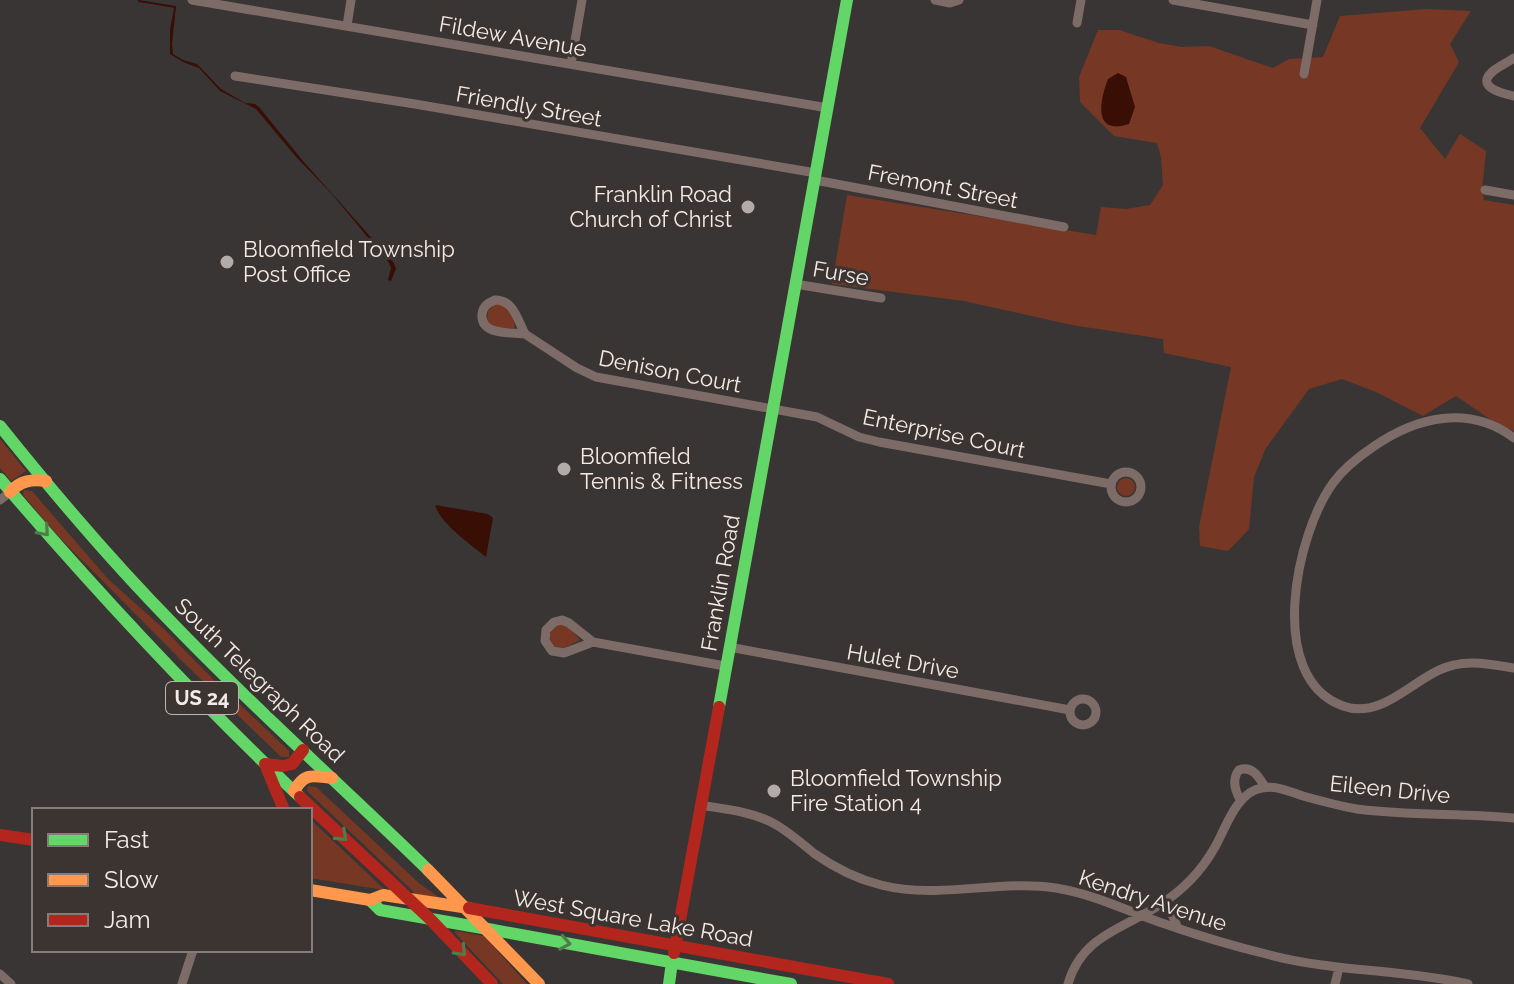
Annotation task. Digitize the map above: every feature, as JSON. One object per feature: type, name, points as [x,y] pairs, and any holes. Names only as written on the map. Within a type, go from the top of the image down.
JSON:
[{"type":"main road","name":"Franklin Road","points":[[669,984],[847,0]]},
{"type":"main road","name":"South Telegraph Road","points":[[0,426],[157,608],[469,908],[539,984]]},
{"type":"main road","name":"US 24","points":[[0,479],[5,496],[265,764],[430,919],[492,984]]},
{"type":"main road","points":[[5,496],[30,479],[46,481]]},
{"type":"main road","points":[[283,808],[265,764],[291,765],[298,761],[303,750]]},
{"type":"main road","points":[[294,791],[300,781],[308,776],[332,778]]},
{"type":"main road","points":[[0,835],[32,840]]},
{"type":"main road","name":"West Square Lake Road","points":[[312,890],[370,900],[383,895],[469,908],[888,984]]},
{"type":"main road","name":"West Square Lake Road","points":[[370,900],[380,910],[791,984]]},
{"type":"street","name":"Fildew Avenue","points":[[192,0],[828,108]]},
{"type":"street","points":[[347,26],[351,0]]},
{"type":"street","points":[[571,64],[582,0]]},
{"type":"street","points":[[935,0],[951,3],[959,0]]},
{"type":"street","points":[[1077,23],[1081,0]]},
{"type":"street","points":[[1173,0],[1198,2],[1313,25]]},
{"type":"street","points":[[1304,74],[1317,0]]},
{"type":"street","points":[[1514,58],[1490,74],[1487,83],[1495,91],[1514,96]]},
{"type":"street","name":"Friendly Street","points":[[235,76],[415,104],[816,176]]},
{"type":"street","name":"Fremont Street","points":[[816,176],[1064,227]]},
{"type":"street","points":[[1485,190],[1514,195]]},
{"type":"street","name":"Furse","points":[[795,284],[881,298]]},
{"type":"street","name":"Denison Court","points":[[525,334],[506,301],[495,300],[485,307],[482,318],[491,330],[525,334],[590,375],[772,408]]},
{"type":"street","name":"Enterprise Court","points":[[772,408],[822,418],[859,437],[879,442],[1111,484]]},
{"type":"street","points":[[1514,438],[1500,429],[1476,421],[1445,418],[1405,428],[1351,463],[1326,494],[1311,526],[1295,598],[1295,627],[1306,673],[1318,691],[1345,706],[1365,709],[1381,704],[1454,664],[1477,663],[1514,668]]},
{"type":"street","points":[[593,642],[560,653],[552,651],[547,645],[545,634],[554,622],[566,621],[593,642],[725,666]]},
{"type":"street","name":"Hulet Drive","points":[[729,647],[1070,710]]},
{"type":"street","name":"Eileen Drive","points":[[1241,801],[1234,780],[1241,769],[1255,773],[1265,787]]},
{"type":"street","name":"Eileen Drive","points":[[1068,984],[1077,961],[1091,945],[1166,901],[1188,882],[1204,865],[1241,801],[1254,790],[1278,788],[1355,808],[1514,818]]},
{"type":"street","name":"Kendry Avenue","points":[[700,805],[769,821],[833,866],[882,885],[922,891],[1040,886],[1086,894],[1178,928],[1275,956],[1339,968],[1468,984]]},
{"type":"street","points":[[1166,901],[1178,928]]},
{"type":"street","points":[[182,984],[192,952]]},
{"type":"street","points":[[1335,984],[1339,968]]},
{"type":"street","points":[[0,974],[11,984]]},
{"type":"shaded area","points":[[1427,9],[1471,11],[1450,44],[1459,62],[1420,128],[1445,159],[1460,134],[1486,151],[1482,190],[1484,200],[1514,205],[1514,431],[1497,424],[1456,396],[1423,416],[1342,379],[1309,389],[1266,448],[1254,477],[1249,529],[1228,551],[1200,546],[1199,527],[1231,367],[1164,353],[1163,339],[1072,325],[964,301],[832,284],[847,195],[1096,235],[1101,207],[1126,209],[1150,205],[1163,185],[1157,143],[1114,136],[1080,102],[1079,77],[1098,30],[1119,30],[1182,47],[1209,46],[1273,68],[1289,59],[1323,57],[1340,16]]},
{"type":"shaded area","points":[[173,14],[173,54],[197,64],[221,89],[259,107],[394,263],[396,269],[391,281],[388,280],[389,263],[256,109],[220,91],[199,68],[170,54]]},
{"type":"shaded area","points":[[1118,73],[1126,77],[1135,107],[1129,124],[1117,126],[1104,121],[1101,106],[1108,79]]},
{"type":"shaded area","points":[[495,304],[502,304],[510,312],[514,328],[495,328],[487,321],[488,311]]},
{"type":"shaded area","points":[[0,439],[26,471],[11,481],[0,468]]},
{"type":"shaded area","points":[[1122,478],[1130,478],[1135,487],[1133,494],[1122,496],[1117,491],[1117,483]]},
{"type":"shaded area","points":[[24,490],[32,491],[108,579],[289,751],[289,757],[281,757],[180,659],[55,533],[23,495]]},
{"type":"shaded area","points":[[435,505],[488,514],[493,518],[486,557],[449,526]]},
{"type":"shaded area","points":[[563,624],[580,640],[562,649],[553,646],[549,638],[554,626]]},
{"type":"shaded area","points":[[308,786],[316,787],[420,884],[440,898],[417,895],[307,791]]},
{"type":"shaded area","points":[[312,821],[384,889],[312,878]]},
{"type":"shaded area","points":[[455,933],[484,936],[527,984],[503,984]]},
{"type":"waterway","points":[[139,1],[175,7],[174,15]]},
{"type":"traffic: fast","points":[[719,707],[847,0]]},
{"type":"traffic: fast","points":[[0,426],[154,604],[239,690],[428,870]]},
{"type":"traffic: fast","points":[[0,479],[146,642],[300,797]]},
{"type":"traffic: fast","points":[[370,900],[380,910],[488,929]]},
{"type":"traffic: fast","points":[[488,929],[791,984]]},
{"type":"traffic: fast","points":[[669,984],[672,962]]},
{"type":"traffic: slow","points":[[10,492],[26,482],[46,481]]},
{"type":"traffic: slow","points":[[294,791],[306,778],[332,778]]},
{"type":"traffic: slow","points":[[428,870],[539,984]]},
{"type":"traffic: slow","points":[[312,890],[370,900],[383,895],[469,908]]},
{"type":"traffic: jam","points":[[674,953],[719,707]]},
{"type":"traffic: jam","points":[[265,764],[292,764],[303,750]]},
{"type":"traffic: jam","points":[[267,769],[283,808]]},
{"type":"traffic: jam","points":[[300,797],[312,808]]},
{"type":"traffic: jam","points":[[312,808],[430,919],[492,984]]},
{"type":"traffic: jam","points":[[0,835],[32,840]]},
{"type":"traffic: jam","points":[[469,908],[888,984]]},
{"type":"place","name":"Franklin Road Church of Christ","points":[[748,207]]},
{"type":"place","name":"Bloomfield Township Post Office","points":[[227,262]]},
{"type":"place","name":"Bloomfield Tennis & Fitness","points":[[564,469]]},
{"type":"place","name":"Bloomfield Township Fire Station 4","points":[[774,791]]}]
